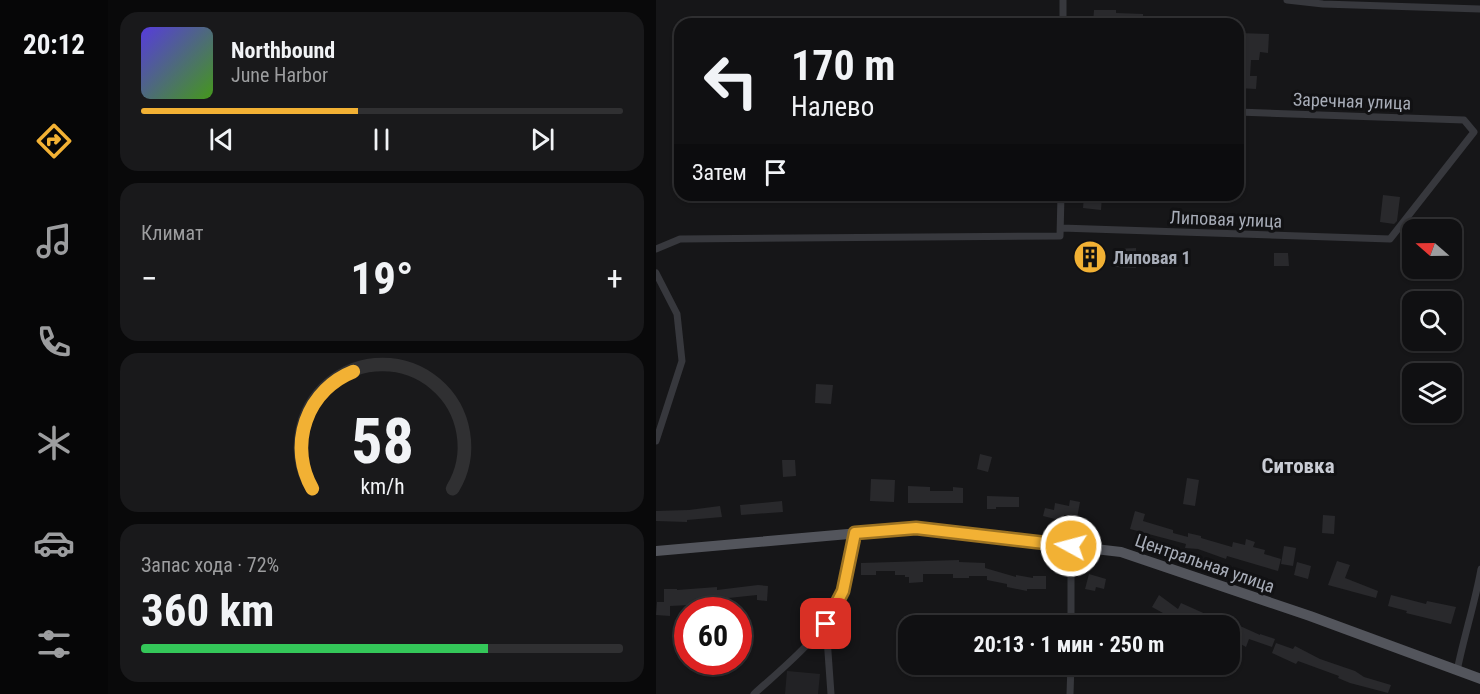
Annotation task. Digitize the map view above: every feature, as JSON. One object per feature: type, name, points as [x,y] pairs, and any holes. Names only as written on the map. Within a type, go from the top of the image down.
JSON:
[{"type":"main road","name":"Центральная улица","points":[[656,550],[916,528],[1121,552],[1310,616],[1481,680]]},
{"type":"street","points":[[1062,18],[1063,0]]},
{"type":"street","points":[[1287,0],[1323,4],[1481,9]]},
{"type":"street","name":"Заречная улица","points":[[1244,112],[1464,120],[1474,132],[1390,239]]},
{"type":"street","points":[[656,249],[680,239],[1060,236],[1061,201]]},
{"type":"street","name":"Липовая улица","points":[[1061,228],[1390,239]]},
{"type":"street","points":[[656,273],[677,314],[682,361],[656,441]]},
{"type":"street","points":[[754,694],[798,654],[826,624],[843,591],[855,533]]},
{"type":"street","points":[[1071,546],[1071,615]]},
{"type":"street","points":[[1457,671],[1481,569]]},
{"type":"street","points":[[826,624],[831,694]]},
{"type":"street","points":[[1070,694],[1071,675]]},
{"type":"shaded area","points":[[787,671],[820,674],[818,694],[785,694]]},
{"type":"building","points":[[1094,10],[1143,14],[1143,18],[1093,18]]},
{"type":"building","points":[[1244,33],[1269,34],[1268,53],[1260,52],[1259,60],[1251,60],[1250,76],[1257,76],[1256,89],[1244,88]]},
{"type":"building","points":[[1383,195],[1400,197],[1397,221],[1394,224],[1380,222]]},
{"type":"building","points":[[1084,201],[1102,201],[1101,210],[1083,208]]},
{"type":"building","name":"Липовая 1","points":[[1077,247],[1102,247],[1102,266],[1077,266]]},
{"type":"building","points":[[1136,248],[1136,268],[1115,267],[1116,249]]},
{"type":"building","points":[[1274,253],[1288,253],[1289,266],[1274,266]]},
{"type":"building","points":[[816,384],[833,385],[831,404],[815,403]]},
{"type":"building","points":[[980,454],[992,457],[988,472],[977,469]]},
{"type":"building","points":[[782,460],[795,460],[796,476],[783,477]]},
{"type":"building","points":[[1187,478],[1199,480],[1195,506],[1183,504]]},
{"type":"building","points":[[871,479],[895,480],[894,502],[870,501]]},
{"type":"building","points":[[908,486],[930,487],[930,491],[953,491],[953,487],[963,488],[963,503],[908,503]]},
{"type":"building","points":[[987,496],[1019,497],[1019,507],[987,509]]},
{"type":"building","points":[[1070,500],[1080,502],[1077,518],[1064,515],[1063,521],[1043,516],[1045,508],[1054,510],[1055,503],[1069,506]]},
{"type":"building","points":[[782,501],[783,512],[741,515],[740,505]]},
{"type":"building","points":[[720,506],[722,517],[687,520],[687,522],[656,521],[656,511]]},
{"type":"building","points":[[1135,511],[1145,514],[1143,521],[1188,537],[1188,533],[1232,547],[1233,542],[1245,545],[1246,539],[1255,542],[1253,547],[1265,550],[1264,554],[1281,559],[1278,571],[1227,556],[1226,559],[1198,549],[1185,548],[1186,544],[1130,529]]},
{"type":"building","points":[[1323,515],[1335,516],[1334,534],[1322,533]]},
{"type":"building","points":[[1284,546],[1296,548],[1293,566],[1281,564]]},
{"type":"building","points":[[959,560],[959,562],[985,563],[985,568],[1016,577],[1016,575],[1033,578],[1033,576],[1046,576],[1046,589],[1027,589],[1027,591],[1007,587],[1007,584],[987,580],[987,576],[953,578],[953,574],[923,574],[923,582],[909,583],[909,577],[895,575],[895,571],[876,571],[876,575],[861,575],[861,563]]},
{"type":"building","points":[[1337,561],[1350,565],[1345,578],[1378,591],[1376,598],[1328,585]]},
{"type":"building","points":[[1297,562],[1311,566],[1308,579],[1294,575]]},
{"type":"building","points":[[1089,574],[1106,579],[1104,589],[1096,587],[1095,591],[1085,589]]},
{"type":"building","points":[[768,586],[767,601],[757,600],[757,595],[674,597],[674,606],[670,606],[670,616],[656,615],[657,602],[664,602],[664,589],[717,587],[717,590]]},
{"type":"building","points":[[1159,595],[1178,609],[1181,603],[1208,615],[1167,615],[1152,607]]},
{"type":"building","points":[[1391,595],[1426,604],[1427,601],[1456,607],[1451,624],[1388,606]]},
{"type":"building","points":[[1240,626],[1275,639],[1272,647],[1249,639],[1246,647],[1240,644]]},
{"type":"building","points":[[1276,643],[1293,649],[1295,646],[1364,677],[1391,685],[1388,693],[1350,683],[1338,678],[1339,676],[1298,661],[1296,664],[1272,653]]},
{"type":"place","name":"Липовая 1","points":[[1090,257]]},
{"type":"district","name":"Ситовка","points":[[1298,466]]},
{"type":"route","points":[[826,624],[843,591],[855,533],[916,528],[1071,546]]}]
